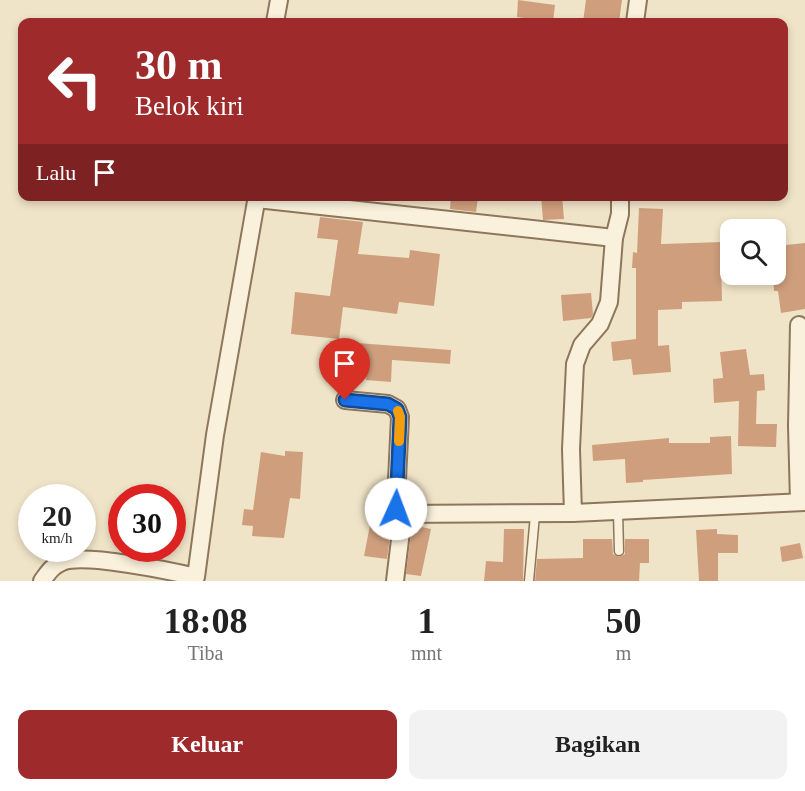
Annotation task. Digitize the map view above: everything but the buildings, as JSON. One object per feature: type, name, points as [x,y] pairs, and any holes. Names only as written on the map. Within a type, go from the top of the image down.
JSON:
[{"type":"street","points":[[276,18],[279,0]]},
{"type":"street","points":[[636,18],[638,0]]},
{"type":"street","points":[[42,581],[50,569],[64,561],[126,564],[166,570],[199,580],[215,435],[256,201]]},
{"type":"street","points":[[284,201],[614,238]]},
{"type":"street","points":[[573,513],[571,449],[575,364],[582,345],[600,324],[609,302],[614,238],[621,201]]},
{"type":"street","points":[[345,400],[388,404],[397,409],[400,417],[396,509],[398,514],[535,515],[802,502],[799,325]]},
{"type":"street","points":[[395,581],[403,515]]},
{"type":"lane","points":[[618,512],[619,551]]},
{"type":"lane","points":[[529,581],[535,515]]},
{"type":"slow traffic","points":[[398,411],[399,441]]},
{"type":"route","points":[[345,400],[388,404],[397,409],[400,417],[396,509]]}]
